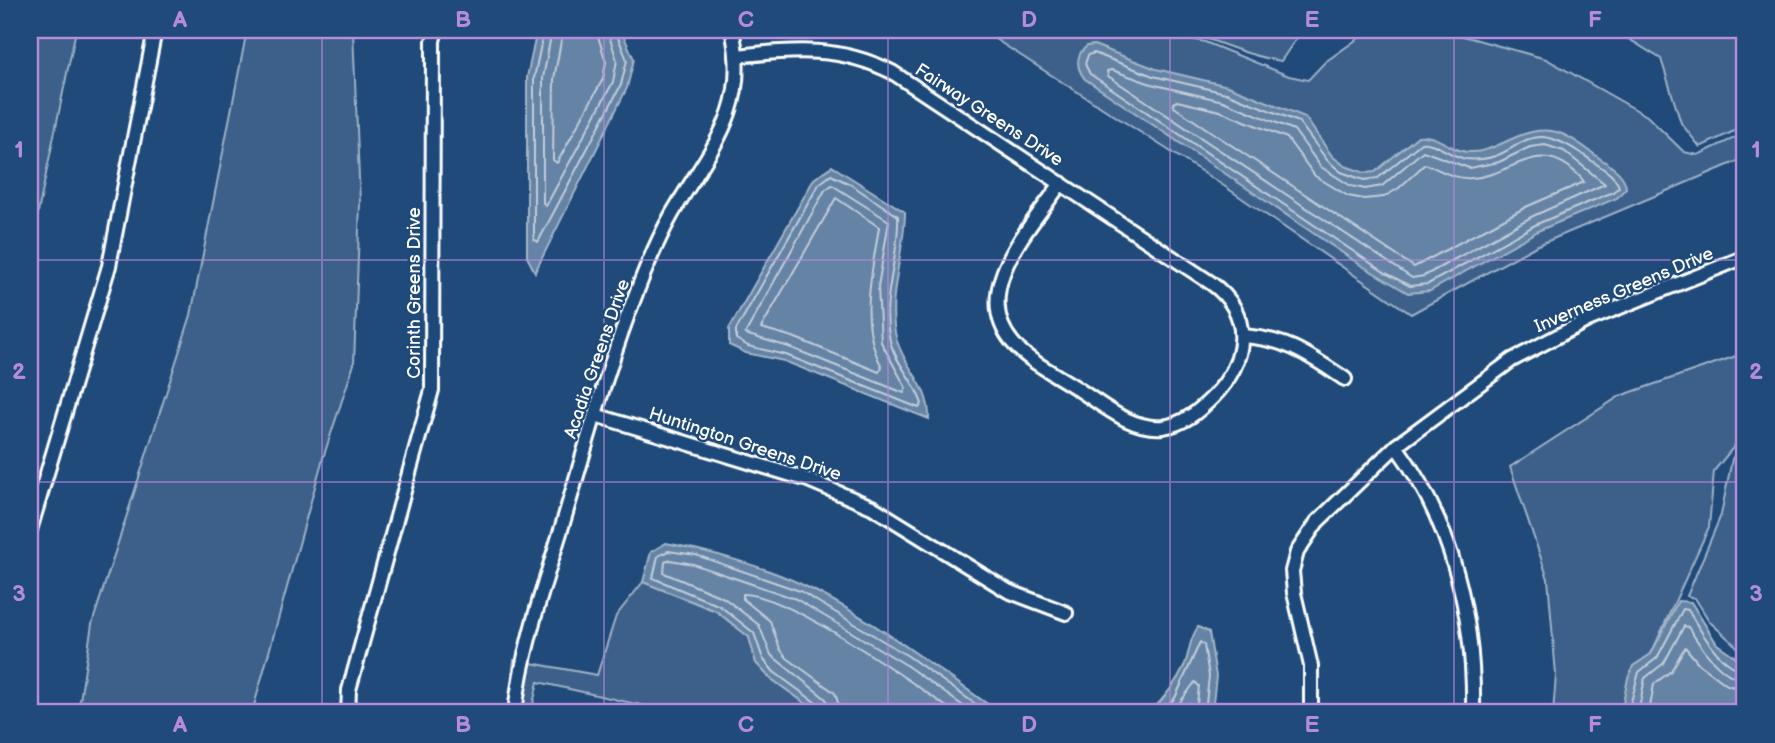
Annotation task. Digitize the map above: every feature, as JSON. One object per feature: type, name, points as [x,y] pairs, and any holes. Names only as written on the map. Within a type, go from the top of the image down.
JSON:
[{"type":"street","points":[[30,530],[109,266],[155,30]]},
{"type":"street","name":"Corinth Greens Drive","points":[[348,713],[349,690],[432,390],[433,41],[436,30]]},
{"type":"street","name":"Acadia Greens Drive","points":[[515,713],[525,651],[595,415],[655,247],[727,123],[736,82],[732,30]]},
{"type":"street","name":"Fairway Greens Drive","points":[[736,55],[809,51],[862,58],[892,72],[1061,183],[1217,288],[1233,308],[1242,336],[1239,359],[1224,385],[1192,416],[1163,427],[1132,423],[1019,349],[1006,334],[999,315],[999,281],[1010,258],[1061,183]]},
{"type":"street","name":"Inverness Greens Drive","points":[[1311,713],[1311,666],[1293,582],[1297,552],[1317,522],[1396,446],[1477,383],[1533,348],[1588,320],[1745,257]]},
{"type":"street","points":[[1242,336],[1266,338],[1295,347],[1345,379]]},
{"type":"street","name":"Huntington Greens Drive","points":[[595,415],[818,484],[872,507],[1008,591],[1066,613]]},
{"type":"street","points":[[1396,446],[1428,499],[1457,572],[1470,630],[1473,713]]},
{"type":"shaded area","points":[[30,30],[76,30],[30,251]]},
{"type":"shaded area","points":[[247,30],[353,30],[360,203],[354,364],[323,458],[252,713],[78,713],[92,624],[191,315]]},
{"type":"shaded area","points":[[981,30],[1151,30],[1205,42],[1289,76],[1308,80],[1325,62],[1366,33],[1449,32],[1546,59],[1647,116],[1684,152],[1698,155],[1745,133],[1745,158],[1536,246],[1411,314],[1221,184]]},
{"type":"shaded area","points":[[1177,30],[1302,30],[1281,61]]},
{"type":"shaded area","points":[[1608,30],[1745,30],[1745,126],[1700,147],[1681,123],[1661,59],[1627,38]]},
{"type":"shaded area","points":[[1745,353],[1745,433],[1714,471],[1709,527],[1651,654],[1631,673],[1621,713],[1553,713],[1556,675],[1548,579],[1510,467],[1620,396]]},
{"type":"shaded area","points":[[1745,441],[1745,654],[1710,622],[1695,598],[1687,596],[1721,515],[1732,459]]},
{"type":"shaded area","points":[[643,582],[716,611],[749,637],[756,663],[770,678],[819,713],[676,713],[538,682],[531,713],[507,713],[514,660],[597,675],[616,616]]},
{"type":"water","points":[[537,30],[621,30],[634,59],[627,88],[535,272],[527,257],[527,77]]},
{"type":"water","points":[[1094,45],[1156,69],[1228,86],[1305,117],[1332,156],[1345,166],[1365,173],[1375,172],[1418,136],[1431,137],[1456,149],[1474,152],[1544,130],[1574,140],[1616,170],[1623,178],[1626,188],[1617,198],[1540,230],[1430,291],[1408,293],[1359,264],[1085,79],[1079,66],[1080,53],[1087,46]]},
{"type":"water","points":[[832,166],[905,212],[894,293],[894,325],[901,351],[926,397],[929,419],[784,361],[746,353],[729,345],[729,329],[814,179]]},
{"type":"water","points":[[666,543],[736,560],[803,585],[879,628],[1000,713],[819,713],[770,678],[756,663],[749,637],[716,611],[643,582],[651,552]]},
{"type":"water","points":[[1678,601],[1691,602],[1717,644],[1740,660],[1745,668],[1745,713],[1621,713],[1633,666],[1651,654]]},
{"type":"water","points":[[1198,627],[1209,632],[1216,676],[1212,713],[1149,713],[1178,678]]}]
